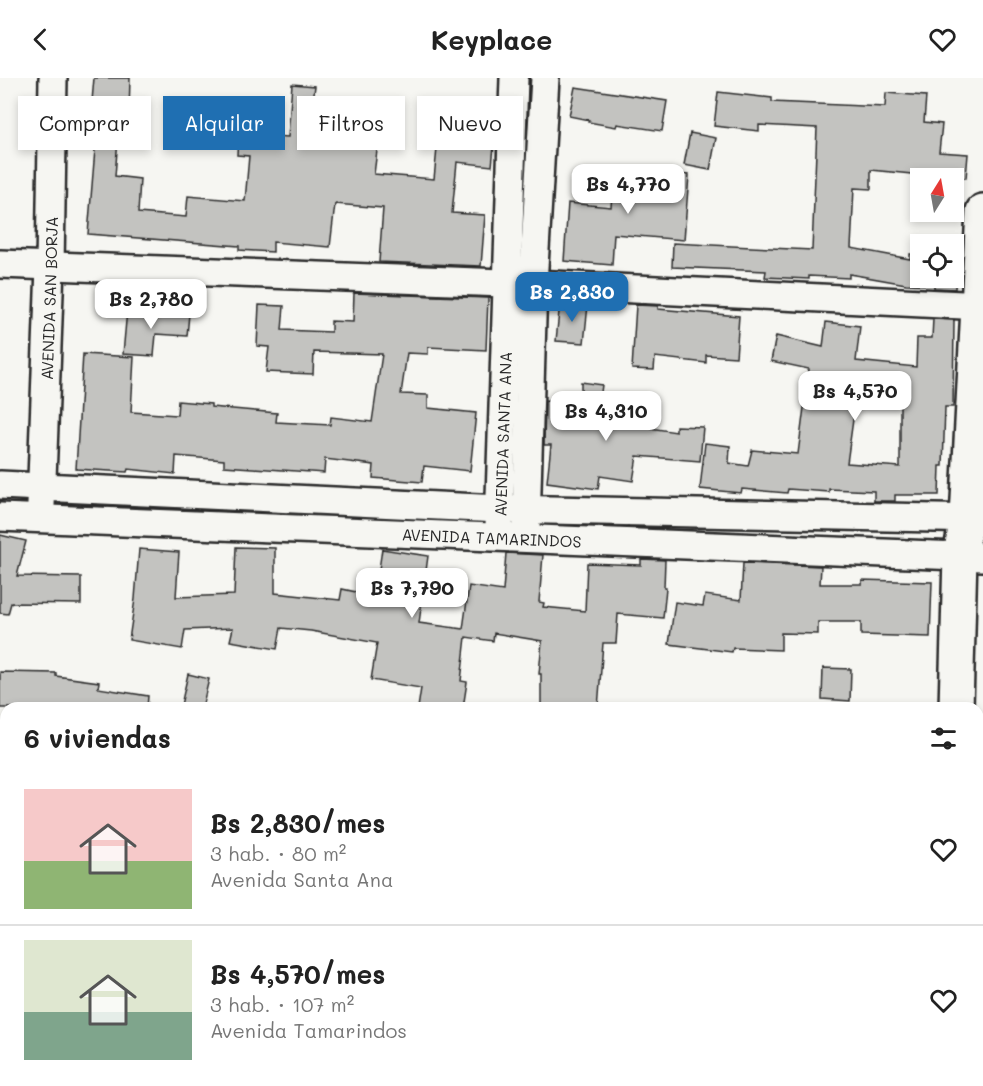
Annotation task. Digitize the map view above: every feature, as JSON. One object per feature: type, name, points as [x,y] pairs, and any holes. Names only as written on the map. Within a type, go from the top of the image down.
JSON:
[{"type":"street","name":"AVENIDA SAN BORJA","points":[[41,518],[50,267],[53,78]]},
{"type":"street","name":"AVENIDA SANTA ANA","points":[[513,78],[528,509],[525,538]]},
{"type":"street","name":"AVENIDA SANTA ANA","points":[[498,538],[520,284],[545,78]]},
{"type":"street","points":[[957,702],[975,519],[983,211]]},
{"type":"street","points":[[0,264],[981,305]]},
{"type":"street","name":"AVENIDA TAMARINDOS","points":[[0,485],[500,509],[975,519]]},
{"type":"street","name":"AVENIDA TAMARINDOS","points":[[0,517],[971,556]]},
{"type":"building","points":[[94,78],[130,78],[130,96],[92,96]]},
{"type":"building","points":[[292,84],[315,86],[314,96],[297,96],[297,150],[377,150],[374,174],[434,179],[437,150],[494,150],[492,166],[457,162],[452,213],[485,215],[481,266],[379,262],[383,208],[335,204],[330,247],[273,242],[273,252],[239,250],[239,246],[88,234],[95,150],[117,150],[115,176],[140,179],[138,213],[186,217],[188,196],[245,201],[249,156],[237,155],[237,150],[285,150]]},
{"type":"building","points":[[575,87],[667,101],[662,131],[617,124],[616,127],[569,116]]},
{"type":"building","points":[[718,92],[772,98],[772,102],[885,107],[886,93],[926,96],[924,122],[942,124],[939,152],[968,154],[966,178],[964,178],[964,168],[910,168],[910,174],[871,170],[871,189],[854,188],[851,248],[910,259],[910,284],[849,274],[849,278],[809,276],[809,279],[765,277],[766,271],[672,267],[673,243],[812,250],[817,128],[759,125],[759,131],[714,126]]},
{"type":"building","points":[[690,133],[716,138],[710,170],[684,165]]},
{"type":"building","points":[[614,170],[689,175],[684,240],[614,234],[612,265],[564,261],[568,203],[611,207]]},
{"type":"building","points":[[354,293],[488,298],[486,350],[428,347],[428,354],[407,353],[401,394],[428,395],[428,408],[476,413],[470,471],[424,466],[422,482],[373,478],[374,465],[325,459],[324,473],[224,466],[224,460],[176,456],[175,474],[128,469],[127,472],[76,469],[83,354],[134,357],[131,412],[177,415],[178,401],[211,404],[211,407],[277,413],[276,422],[330,425],[331,417],[372,422],[382,354],[314,352],[313,374],[266,372],[269,347],[257,346],[259,305],[284,306],[282,330],[331,332],[331,321],[353,322]]},
{"type":"building","points":[[560,302],[588,305],[584,343],[556,341]]},
{"type":"building","points":[[636,305],[739,316],[736,357],[706,355],[706,363],[655,357],[654,370],[632,369]]},
{"type":"building","points":[[127,310],[189,314],[187,336],[156,334],[154,356],[123,354]]},
{"type":"building","points":[[933,319],[954,320],[953,407],[945,407],[943,466],[940,466],[939,495],[895,495],[895,501],[874,501],[874,491],[829,489],[829,492],[788,489],[787,493],[742,489],[741,493],[700,489],[705,443],[730,446],[729,463],[748,466],[752,450],[798,454],[809,369],[771,361],[776,336],[823,347],[826,322],[860,326],[856,361],[916,367],[917,338],[932,338]],"holes":[[[856,398],[900,402],[900,467],[847,463]]]},
{"type":"building","points":[[581,382],[602,385],[597,420],[676,432],[676,426],[703,427],[700,461],[637,456],[633,481],[600,476],[598,489],[547,482],[551,445],[544,445],[545,401],[570,403],[571,395],[581,395]]},
{"type":"building","points":[[0,535],[26,541],[17,576],[81,577],[81,604],[11,603],[8,614],[0,613]]},
{"type":"building","points":[[236,547],[275,548],[275,593],[340,600],[342,589],[375,596],[382,549],[428,556],[419,623],[463,629],[469,586],[503,591],[506,553],[543,555],[539,602],[544,603],[543,607],[585,611],[587,563],[641,565],[641,559],[665,560],[664,588],[666,588],[663,618],[618,614],[616,643],[603,643],[598,702],[541,702],[541,674],[539,674],[542,641],[494,633],[493,641],[466,637],[461,681],[467,682],[464,702],[419,702],[421,688],[371,680],[377,643],[281,628],[277,649],[230,641],[233,628],[185,630],[182,649],[129,640],[139,549],[179,552],[176,597],[234,595]]},
{"type":"building","points":[[743,563],[821,566],[820,584],[862,584],[862,580],[932,582],[930,637],[861,635],[861,622],[818,622],[818,634],[781,633],[781,650],[733,648],[732,652],[669,644],[675,602],[703,606],[705,595],[741,600]]},
{"type":"building","points":[[823,668],[851,669],[850,701],[822,699]]},
{"type":"building","points":[[0,672],[56,673],[56,676],[99,682],[98,688],[148,696],[148,702],[0,702]]},
{"type":"building","points":[[188,674],[209,679],[203,702],[182,702]]}]
